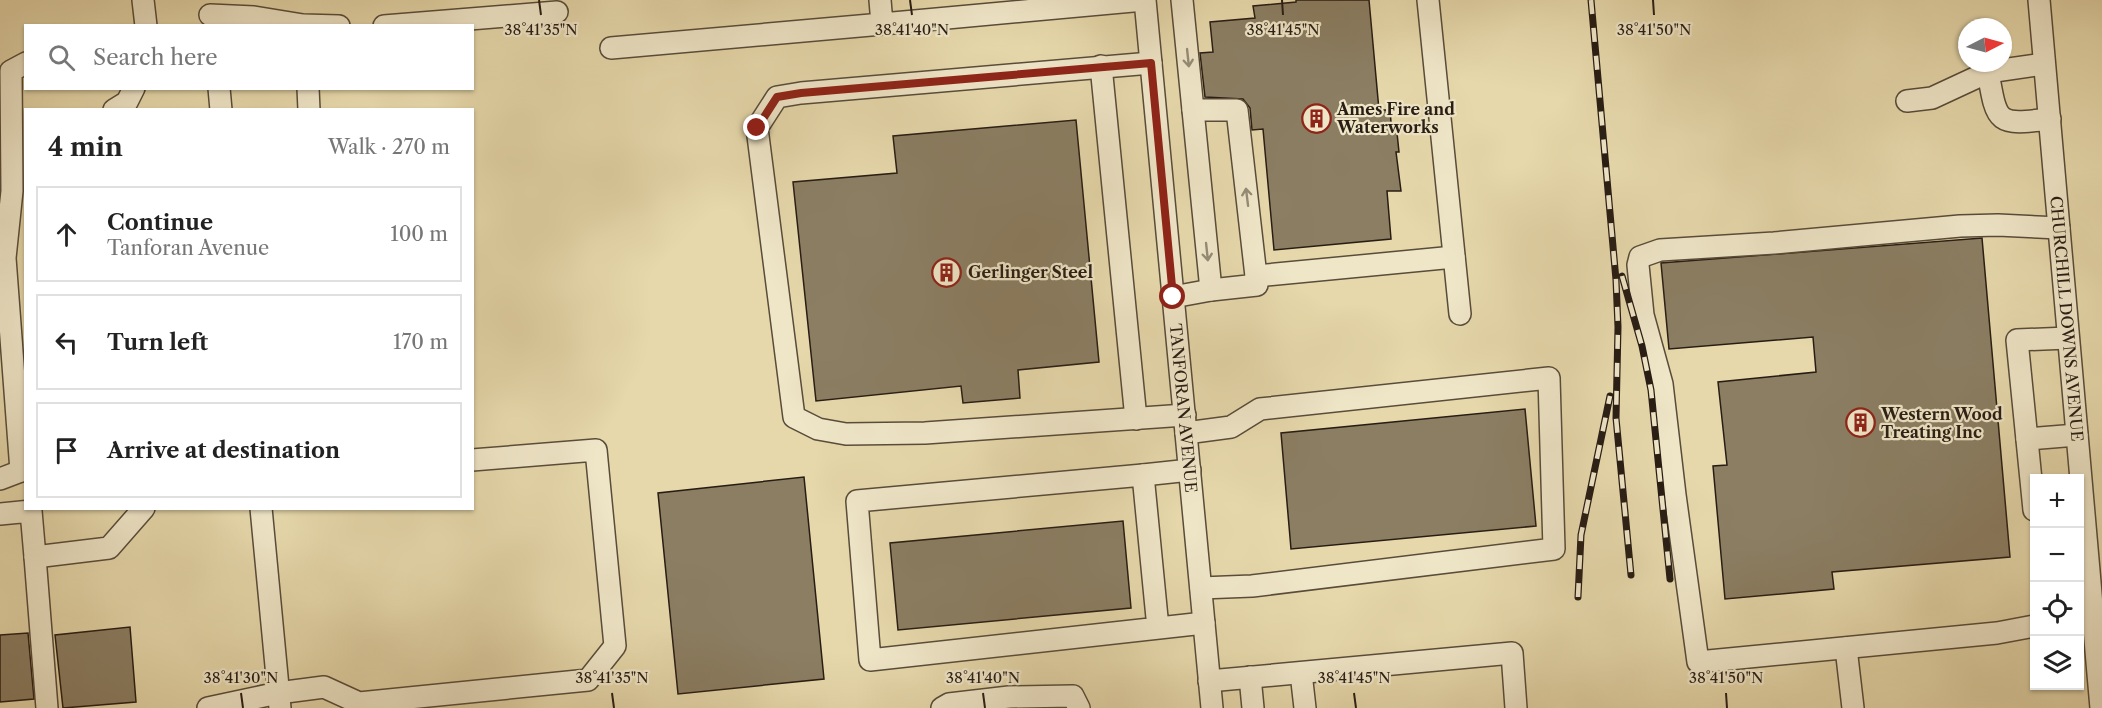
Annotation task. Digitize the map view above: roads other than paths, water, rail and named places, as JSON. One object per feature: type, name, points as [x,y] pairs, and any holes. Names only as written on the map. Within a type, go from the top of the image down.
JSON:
[{"type":"street","points":[[143,0],[146,24]]},
{"type":"street","points":[[880,0],[882,24]]},
{"type":"street","points":[[611,48],[1097,2],[1145,0]]},
{"type":"street","name":"TANFORAN AVENUE","points":[[1145,0],[1212,708]]},
{"type":"street","points":[[1182,0],[1211,290]]},
{"type":"street","points":[[1428,0],[1460,315]]},
{"type":"street","name":"CHURCHILL DOWNS AVENUE","points":[[2039,0],[2077,435],[2086,617],[2101,708]]},
{"type":"street","points":[[395,24],[477,9],[557,12]]},
{"type":"street","points":[[210,14],[254,17],[297,24]]},
{"type":"street","points":[[1151,63],[801,93],[777,97],[757,128],[794,417],[818,429],[846,434],[925,433],[1136,419],[1231,427],[1260,409],[1549,378],[1554,549],[1252,586],[1201,588]]},
{"type":"street","points":[[0,479],[23,470],[5,258],[5,220],[12,192],[19,120],[11,71],[24,64]]},
{"type":"street","points":[[2012,69],[2044,64]]},
{"type":"street","points":[[1101,66],[1136,419]]},
{"type":"street","points":[[1907,101],[1932,98],[1988,72],[1993,101],[2000,117],[2011,123],[2050,119]]},
{"type":"street","points":[[117,108],[127,102],[133,90]]},
{"type":"street","points":[[219,90],[221,108]]},
{"type":"street","points":[[308,90],[309,108]]},
{"type":"street","points":[[1173,297],[1257,285],[1237,110],[1193,111]]},
{"type":"street","points":[[2030,627],[1998,633],[1698,662],[1662,384],[1643,315],[1638,265],[1640,257],[1659,250],[1774,243],[1960,226],[2059,228]]},
{"type":"street","points":[[1256,276],[1454,257]]},
{"type":"street","points":[[2030,474],[2017,340],[2068,338]]},
{"type":"street","points":[[2027,439],[2077,435]]},
{"type":"street","points":[[208,708],[279,701],[324,687],[359,703],[588,680],[615,646],[596,450],[474,460]]},
{"type":"street","points":[[1190,470],[857,501],[870,660],[1204,623]]},
{"type":"street","points":[[1143,475],[1158,628]]},
{"type":"street","points":[[35,557],[109,548],[142,510]]},
{"type":"street","points":[[261,510],[279,701]]},
{"type":"street","points":[[0,514],[31,511],[47,708]]},
{"type":"street","points":[[1846,648],[1853,708]]},
{"type":"street","points":[[1209,681],[1512,653],[1516,708]]},
{"type":"street","points":[[1301,672],[1305,708]]},
{"type":"street","points":[[1250,677],[1253,708]]},
{"type":"street","points":[[942,708],[949,704],[1008,698],[1073,696],[1078,708]]},
{"type":"railway","points":[[1591,0],[1616,280],[1618,327],[1616,418],[1631,575]]},
{"type":"railway","points":[[1622,276],[1642,346],[1651,390],[1670,579]]},
{"type":"railway","points":[[1578,597],[1581,535],[1610,396]]},
{"type":"place","name":"Ames Fire and Waterworks","points":[[1316,118]]},
{"type":"place","name":"Gerlinger Steel","points":[[947,272]]},
{"type":"place","name":"Western Wood Treating Inc","points":[[1860,423]]}]
